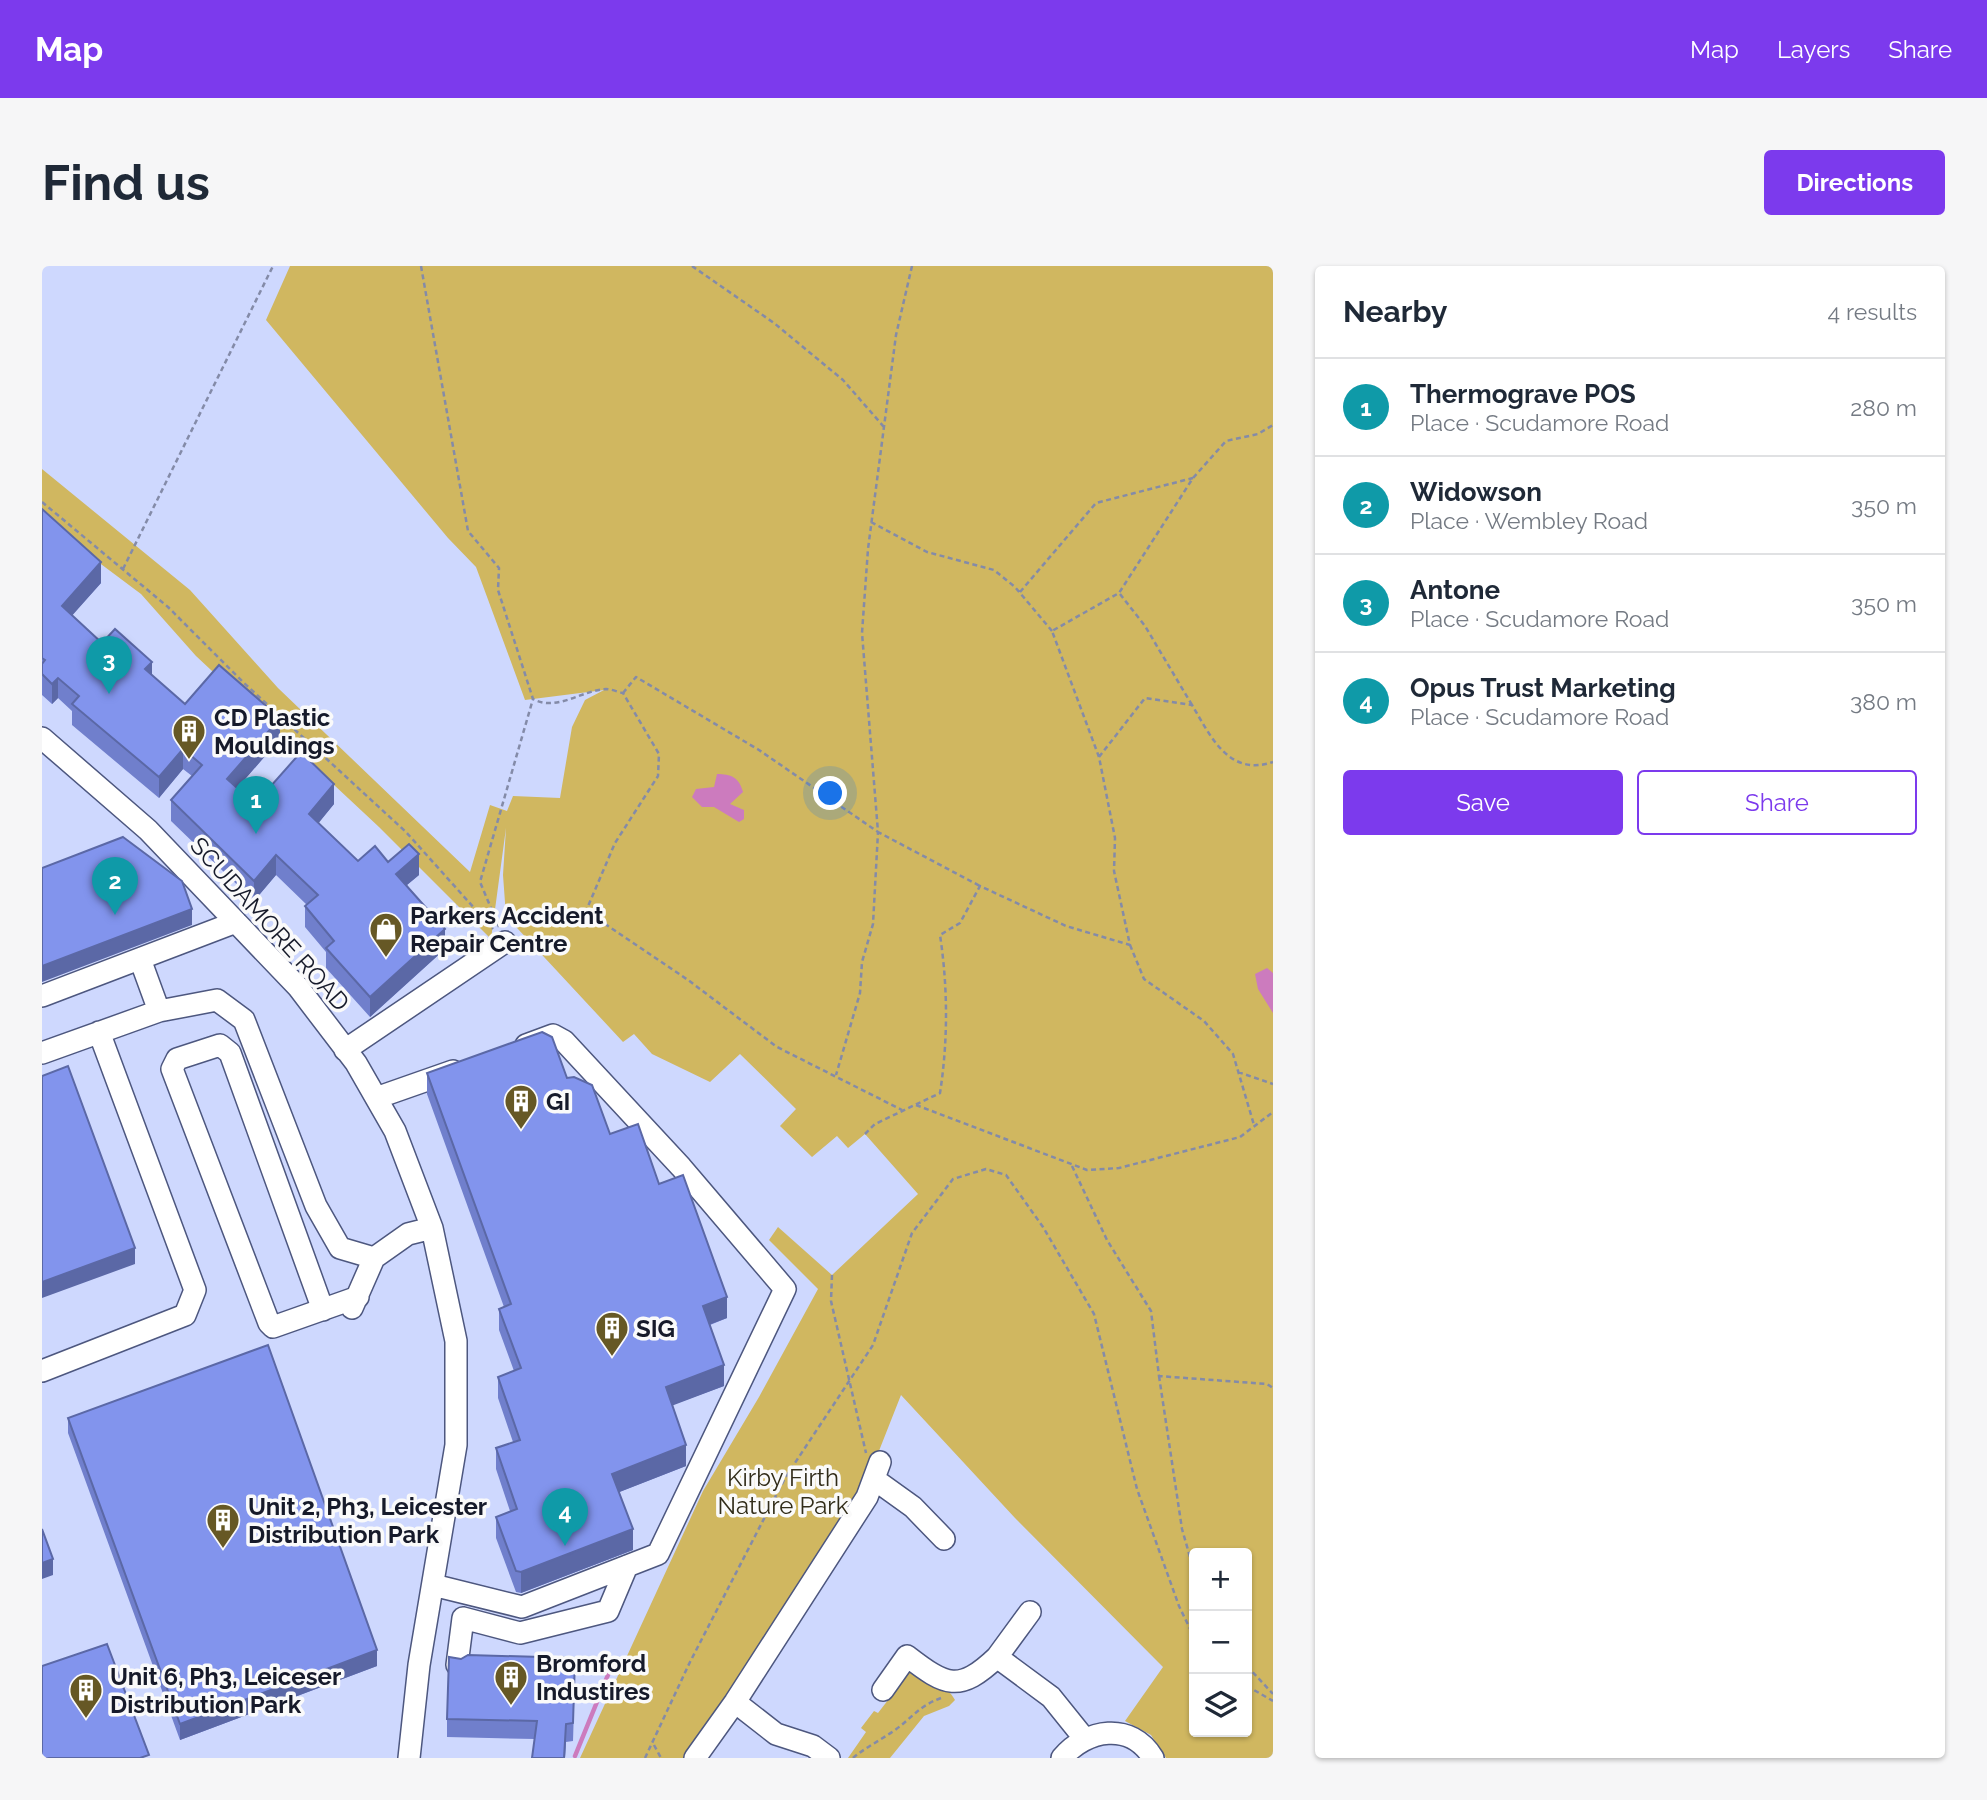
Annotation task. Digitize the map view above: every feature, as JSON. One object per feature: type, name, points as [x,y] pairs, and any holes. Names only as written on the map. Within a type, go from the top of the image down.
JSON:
[{"type":"street","name":"SCUDAMORE ROAD","points":[[42,738],[148,830],[298,987],[345,1050],[395,1130],[432,1228],[456,1340],[456,1445],[419,1665],[410,1758]]},
{"type":"street","points":[[42,996],[236,922]]},
{"type":"street","points":[[345,1050],[505,942]]},
{"type":"street","points":[[140,959],[159,1011]]},
{"type":"street","points":[[42,1053],[159,1011],[217,1000],[244,1020],[316,1206],[340,1248],[374,1258]]},
{"type":"street","points":[[42,1371],[186,1315],[195,1290],[99,1032]]},
{"type":"street","points":[[433,1585],[522,1607],[658,1554],[785,1289],[681,1167],[564,1041],[553,1035],[503,1053]]},
{"type":"street","points":[[323,1310],[230,1053],[220,1045],[177,1059],[172,1069],[272,1327],[323,1310],[353,1306],[374,1258],[408,1234],[432,1228]]},
{"type":"street","points":[[376,1098],[477,1062]]},
{"type":"street","points":[[299,1244],[332,1234]]},
{"type":"street","points":[[695,1758],[735,1702],[867,1497],[877,1470],[944,1539]]},
{"type":"street","points":[[457,1665],[463,1618],[520,1633],[608,1611],[627,1566]]},
{"type":"street","points":[[883,1690],[912,1647],[930,1674],[955,1681],[975,1678],[997,1657],[1030,1612]]},
{"type":"street","points":[[997,1657],[1051,1697],[1084,1738]]},
{"type":"street","points":[[735,1702],[776,1734],[813,1746],[829,1758]]},
{"type":"street","points":[[1062,1758],[1084,1738],[1111,1732],[1146,1746],[1153,1758]]},
{"type":"path","points":[[123,569],[273,266]]},
{"type":"path","points":[[421,266],[468,531],[499,568],[498,590],[533,699],[480,882],[505,942]]},
{"type":"path","points":[[692,266],[774,323],[843,380],[884,427]]},
{"type":"path","points":[[835,1076],[860,993],[862,962],[873,924],[878,832],[862,633],[871,522],[896,335],[912,266]]},
{"type":"path","points":[[1052,631],[1119,593],[1193,478],[1226,442],[1258,434],[1273,425]]},
{"type":"path","points":[[1020,592],[1096,503],[1193,478]]},
{"type":"path","points":[[42,502],[168,607],[244,683],[406,832],[505,942]]},
{"type":"path","points":[[871,522],[927,552],[994,570],[1020,592],[1052,631],[1099,757],[1115,838],[1114,872],[1130,945],[1144,979],[1204,1021],[1233,1054],[1254,1126]]},
{"type":"path","points":[[1119,593],[1145,626],[1218,750],[1240,764],[1263,765],[1273,762]]},
{"type":"path","points":[[623,693],[636,677],[760,750],[878,832],[980,886],[1066,926],[1130,945]]},
{"type":"path","points":[[533,699],[541,704],[606,689],[623,693],[659,754],[658,776],[615,843],[586,911],[688,980],[777,1047],[902,1110]]},
{"type":"path","points":[[1099,757],[1145,698],[1192,705]]},
{"type":"path","points":[[865,1134],[875,1124],[940,1093],[946,1055],[945,970],[940,935],[960,923],[980,886]]},
{"type":"path","points":[[1238,1072],[1273,1084]]},
{"type":"path","points":[[914,1104],[1087,1170],[1119,1168],[1240,1137],[1273,1112]]},
{"type":"path","points":[[1071,1164],[1108,1240],[1152,1311],[1182,1529],[1189,1554]]},
{"type":"path","points":[[646,1758],[690,1662],[785,1478],[873,1345],[912,1233],[953,1179],[986,1169],[1006,1175],[1043,1227],[1094,1314],[1137,1489],[1189,1627]]},
{"type":"path","points":[[832,1275],[831,1301],[848,1382],[869,1463],[877,1470]]},
{"type":"path","points":[[1159,1376],[1267,1384],[1273,1388]]},
{"type":"path","points":[[1252,1672],[1273,1695]]},
{"type":"path","points":[[853,1758],[896,1729],[916,1710],[948,1694],[955,1681]]},
{"type":"path","points":[[1252,1689],[1273,1701]]},
{"type":"path","points":[[654,1742],[661,1758]]},
{"type":"green space","name":"Kirby Firth Nature Park","points":[[290,266],[1273,266],[1273,1758],[1166,1758],[1151,1735],[1125,1721],[1163,1667],[1015,1518],[901,1395],[862,1494],[688,1758],[580,1758],[703,1491],[759,1397],[818,1289],[769,1240],[778,1227],[832,1275],[918,1194],[865,1134],[848,1148],[837,1136],[812,1157],[780,1126],[796,1109],[740,1054],[710,1082],[652,1054],[634,1034],[623,1042],[506,916],[503,875],[506,828],[491,939],[379,827],[196,656],[141,594],[42,520],[42,469],[190,590],[278,688],[470,872],[490,805],[507,811],[513,796],[560,798],[572,727],[585,700],[604,690],[525,700],[476,567],[448,538],[266,320]]},
{"type":"green space","points":[[909,1673],[936,1681],[947,1689],[955,1700],[949,1706],[924,1716],[890,1758],[848,1758],[866,1732],[861,1728],[874,1711],[878,1713]]},
{"type":"shaded area","points":[[717,774],[734,777],[741,787],[743,792],[730,804],[744,810],[744,819],[739,822],[714,807],[702,807],[692,797],[696,789],[714,787]]},
{"type":"shaded area","points":[[1267,968],[1273,973],[1273,1013],[1258,989],[1255,974]]},
{"type":"building","points":[[42,509],[101,562],[62,606],[102,643],[115,629],[152,662],[145,669],[185,704],[219,665],[280,718],[227,779],[255,804],[301,752],[334,784],[309,814],[358,861],[375,846],[388,862],[409,844],[419,854],[396,874],[445,929],[370,997],[326,948],[334,941],[305,906],[318,895],[276,855],[254,881],[171,800],[202,765],[183,749],[159,777],[72,704],[79,696],[58,678],[52,684],[42,674],[45,660],[42,658]]},
{"type":"building","points":[[123,837],[182,881],[192,909],[42,966],[42,868]]},
{"type":"building","name":"SIG","points":[[542,1032],[552,1037],[567,1078],[574,1077],[592,1085],[610,1134],[638,1124],[659,1184],[683,1175],[727,1297],[703,1306],[724,1365],[666,1387],[686,1445],[612,1474],[633,1529],[521,1572],[516,1571],[496,1517],[517,1509],[496,1448],[520,1440],[498,1377],[521,1368],[499,1309],[511,1304],[427,1073]]},
{"type":"building","points":[[68,1066],[135,1248],[42,1282],[42,1076]]},
{"type":"building","name":"Unit 2, Ph3, Leicester Distribution Park","points":[[268,1345],[377,1650],[180,1724],[68,1418]]},
{"type":"building","points":[[42,1529],[53,1559],[42,1563]]},
{"type":"building","name":"Unit 6, Ph3, Leiceser Distribution Park","points":[[107,1644],[149,1755],[140,1758],[42,1758],[42,1666]]},
{"type":"building","name":"Bromford Industires","points":[[468,1655],[575,1658],[573,1723],[566,1724],[564,1758],[532,1758],[537,1721],[447,1719],[449,1657],[461,1659]]},
{"type":"waterway","points":[[575,1756],[612,1665]]},
{"type":"place","name":"Antone","points":[[109,694]]},
{"type":"place","name":"CD Plastic Mouldings","points":[[189,761]]},
{"type":"place","name":"Thermograve POS","points":[[256,834]]},
{"type":"place","name":"Widowson","points":[[115,915]]},
{"type":"place","name":"Parkers Accident Repair Centre","points":[[386,959]]},
{"type":"place","name":"GI","points":[[521,1131]]},
{"type":"place","name":"SIG","points":[[612,1358]]},
{"type":"place","name":"Opus Trust Marketing","points":[[565,1546]]},
{"type":"place","name":"Unit 2, Ph3, Leicester Distribution Park","points":[[223,1550]]},
{"type":"place","name":"Bromford Industires","points":[[511,1707]]},
{"type":"place","name":"Unit 6, Ph3, Leiceser Distribution Park","points":[[86,1720]]}]
